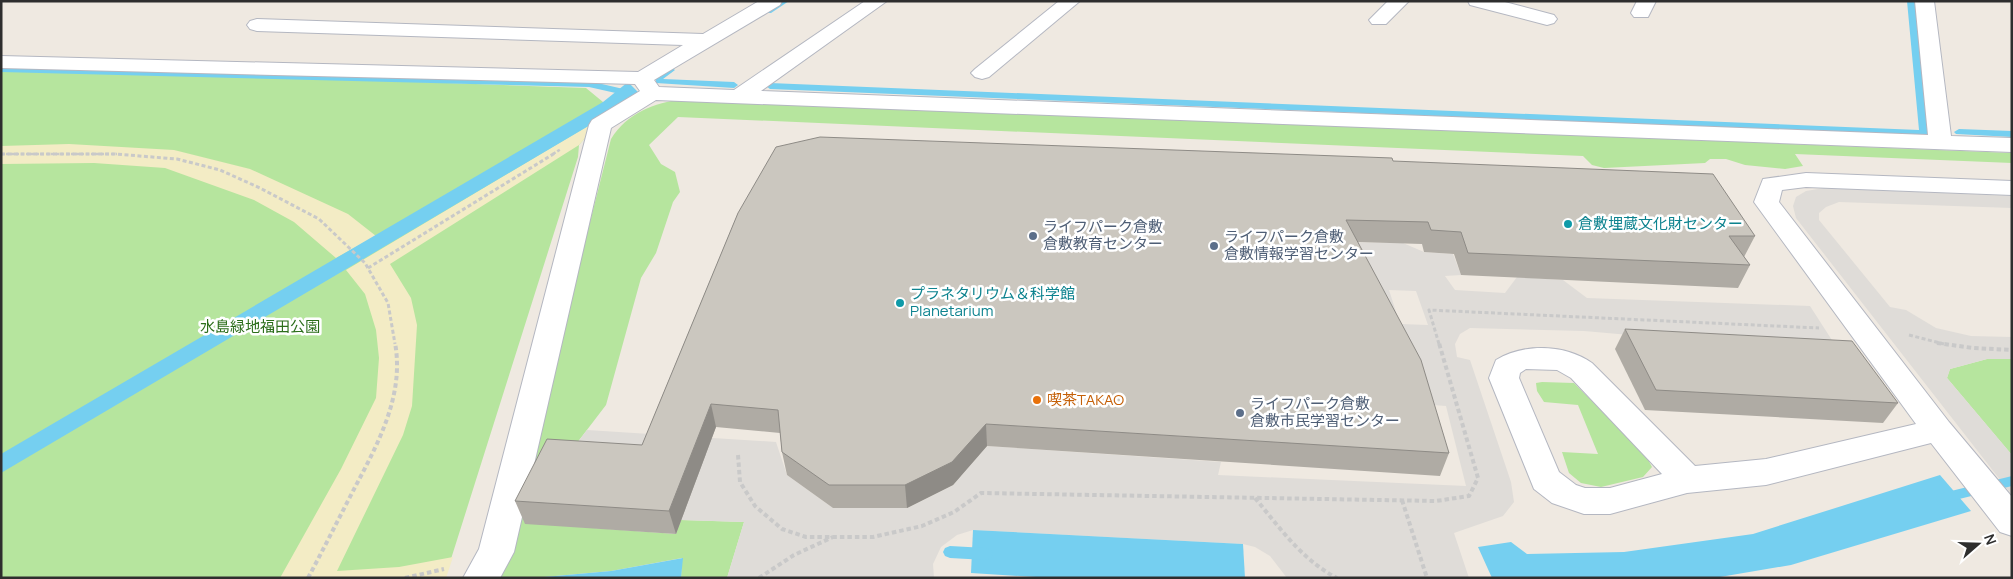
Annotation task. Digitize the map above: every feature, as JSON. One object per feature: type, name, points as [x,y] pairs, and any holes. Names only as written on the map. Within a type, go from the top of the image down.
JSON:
[{"type":"street","points":[[481,578],[496,552],[600,125],[647,85],[707,40],[773,1]]},
{"type":"street","points":[[739,96],[878,1]]},
{"type":"street","points":[[982,73],[1071,1]]},
{"type":"street","points":[[1379,20],[1400,1]]},
{"type":"street","points":[[1477,1],[1541,25],[1558,1]]},
{"type":"street","points":[[1924,1],[1940,143]]},
{"type":"street","points":[[257,25],[707,40]]},
{"type":"street","points":[[1,62],[647,85],[739,96],[2012,145]]},
{"type":"street","points":[[2012,188],[1806,180],[1772,184],[1766,202],[1938,430],[2012,522]]},
{"type":"street","points":[[1687,480],[1648,436],[1575,366],[1559,361],[1530,358],[1516,360],[1507,367],[1504,378],[1546,480],[1564,494],[1584,501],[1610,501],[1687,480],[1766,472],[1938,430]]},
{"type":"path","points":[[368,268],[600,125]]},
{"type":"path","points":[[1,154],[115,154],[177,159],[220,170],[260,188],[319,219],[368,268],[388,303],[397,353],[395,393],[381,437],[308,578]]},
{"type":"path","points":[[738,455],[740,482],[755,506],[782,528],[806,537],[874,537],[922,526],[954,512],[981,493],[1436,500],[1469,496],[1478,478],[1429,310],[1895,330],[1928,342],[1978,350],[2012,350]]},
{"type":"path","points":[[1255,498],[1295,546],[1328,574],[1337,578]]},
{"type":"path","points":[[1402,500],[1428,578]]},
{"type":"path","points":[[759,578],[794,555],[834,537]]},
{"type":"green space","name":"水島緑地福田公園","points":[[1,67],[586,88],[603,102],[603,117],[579,145],[578,157],[445,578],[1,578]]},
{"type":"green space","points":[[683,99],[2012,153],[2012,163],[1795,154],[1803,166],[1785,169],[1745,165],[1726,159],[1710,159],[1705,163],[1604,168],[1592,165],[1583,156],[678,117],[649,145],[661,164],[675,172],[680,192],[673,202],[656,253],[641,278],[606,405],[567,456],[525,523],[676,534],[681,520],[744,522],[727,578],[681,578],[682,558],[611,571],[533,578],[492,578],[511,534],[611,139],[625,122],[642,111],[662,103]]},
{"type":"green space","points":[[1987,359],[2012,359],[2012,455],[1947,378],[1950,369]]},
{"type":"green space","points":[[1536,383],[1574,383],[1646,456],[1652,467],[1643,477],[1601,487],[1581,483],[1569,473],[1562,452],[1598,454],[1578,405],[1544,402],[1537,391]]},
{"type":"sand","points":[[603,117],[579,145],[390,264],[411,298],[417,325],[412,406],[403,435],[337,571],[399,567],[453,557],[446,578],[280,578],[341,469],[376,398],[379,358],[376,330],[365,294],[346,270]]},
{"type":"sand","points":[[69,144],[174,150],[250,169],[348,214],[376,236],[336,258],[294,222],[254,200],[165,168],[94,163],[1,164],[1,146]]},
{"type":"shaded area","points":[[1824,188],[2012,196],[2012,208],[1839,202],[1826,207],[1819,213],[1819,220],[1890,307],[1906,310],[1936,328],[1971,336],[2012,337],[2012,359],[1987,359],[1950,369],[1947,378],[2012,455],[2012,495],[1796,218],[1793,206],[1796,197],[1806,191]]},
{"type":"shaded area","points":[[1341,242],[1403,243],[1424,252],[1453,254],[1461,275],[1445,276],[1455,290],[1505,293],[1517,277],[1563,280],[1587,298],[1810,306],[1837,348],[1675,339],[1584,331],[1470,328],[1460,334],[1455,344],[1457,357],[1470,360],[1511,482],[1514,502],[1503,516],[1454,533],[1469,578],[1287,578],[1270,556],[1255,547],[1243,544],[973,530],[957,535],[941,547],[933,564],[934,578],[727,578],[744,522],[681,520],[567,456],[587,430],[776,442],[787,475],[833,508],[907,508],[953,485],[987,446],[1221,462],[1218,475],[1466,486],[1446,406],[1420,404]],"holes":[[[1389,290],[1416,291],[1428,325],[1400,324]]]},
{"type":"water","points":[[628,82],[641,95],[1,473],[1,454],[603,102]]},
{"type":"water","points":[[1940,475],[1971,511],[1791,565],[1714,578],[1492,578],[1478,547],[1511,542],[1527,554],[1624,552],[1753,534]]},
{"type":"water","points":[[973,530],[1243,544],[1245,578],[1052,578],[971,573]]},
{"type":"water","points":[[683,558],[681,578],[533,578],[611,571]]},
{"type":"building","points":[[820,137],[1392,158],[1393,161],[1713,174],[1755,236],[1729,236],[1750,265],[1468,253],[1461,232],[1431,230],[1428,222],[1346,220],[1421,360],[1449,453],[986,424],[952,462],[905,485],[829,485],[782,452],[778,410],[711,404],[669,511],[515,501],[547,439],[642,445],[738,213],[776,147]]},
{"type":"building","points":[[1625,329],[1852,341],[1898,403],[1656,390]]},
{"type":"waterway","points":[[768,11],[785,1]]},
{"type":"waterway","points":[[1911,1],[1924,133]]},
{"type":"waterway","points":[[1,69],[589,84],[629,93]]},
{"type":"waterway","points":[[671,70],[659,77],[659,81],[734,85]]},
{"type":"waterway","points":[[770,86],[1924,133]]},
{"type":"waterway","points":[[1959,132],[2012,134]]},
{"type":"waterway","points":[[1924,133],[1928,133]]},
{"type":"waterway","points":[[1943,498],[2012,481]]},
{"type":"waterway","points":[[950,552],[986,554]]},
{"type":"place","name":"倉敷埋蔵文化財センター","points":[[1568,224]]},
{"type":"place","name":"ライフパーク倉敷 倉敷教育センター","points":[[1033,236]]},
{"type":"place","name":"ライフパーク倉敷 倉敷情報学習センター","points":[[1214,246]]},
{"type":"place","name":"プラネタリウム＆科学館 Planetarium","points":[[900,303]]},
{"type":"place","name":"喫茶TAKAO","points":[[1037,400]]},
{"type":"place","name":"ライフパーク倉敷 倉敷市民学習センター","points":[[1240,413]]}]
